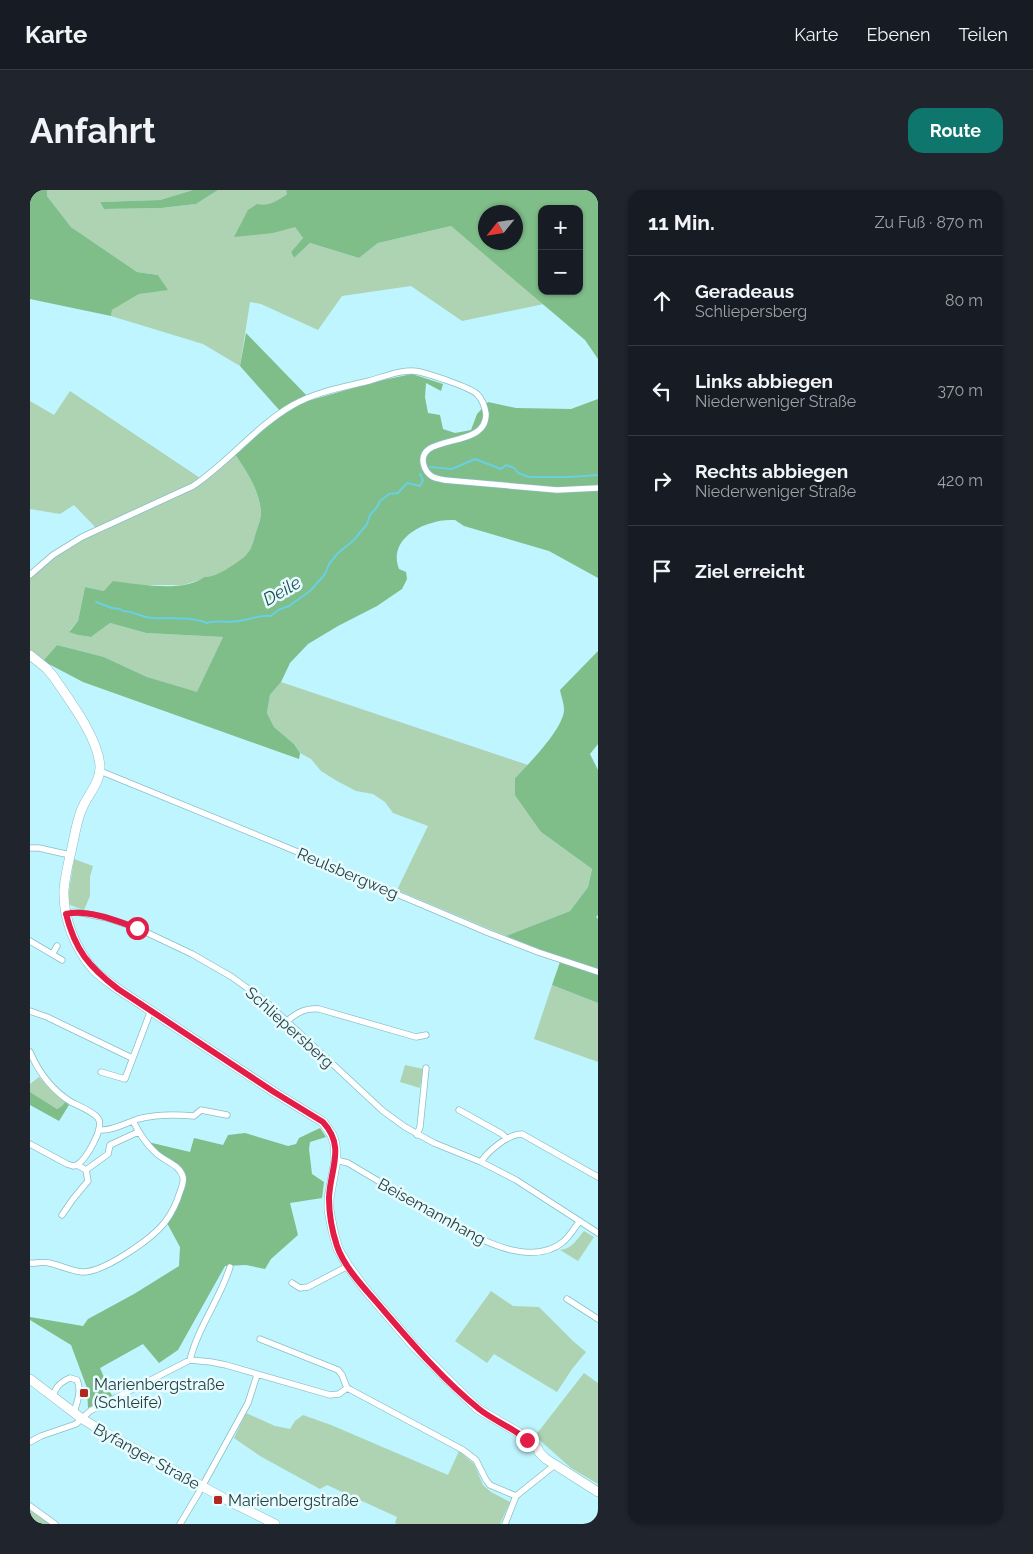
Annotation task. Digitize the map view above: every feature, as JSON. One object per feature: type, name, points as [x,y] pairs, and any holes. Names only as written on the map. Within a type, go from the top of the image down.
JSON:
[{"type":"street","points":[[30,575],[54,555],[82,536],[193,486],[210,474],[273,418],[298,402],[322,393],[402,372],[412,371],[421,373],[471,391],[479,397],[485,407],[485,421],[478,431],[434,447],[426,452],[423,458],[423,465],[432,477],[444,480],[557,490],[598,488]]},
{"type":"street","points":[[30,655],[50,672],[89,732],[97,751],[100,771],[98,779],[81,810],[65,884],[66,914],[80,950],[95,971],[118,989],[274,1092],[323,1122],[334,1138],[336,1160],[330,1185],[330,1214],[333,1231],[338,1249],[364,1288],[413,1345],[481,1410],[519,1432],[538,1449],[543,1449],[552,1458],[554,1463],[577,1480],[598,1492]]},
{"type":"street","name":"Reulsbergweg","points":[[100,771],[489,933],[598,972]]},
{"type":"street","points":[[30,848],[39,848],[70,855]]},
{"type":"street","name":"Schliepersberg","points":[[66,914],[78,912],[137,928],[192,954],[249,988],[287,1020],[383,1111],[417,1135],[449,1151],[481,1162],[516,1180],[598,1233]]},
{"type":"street","points":[[30,941],[62,960]]},
{"type":"street","points":[[53,953],[57,946]]},
{"type":"street","points":[[287,1020],[302,1010],[309,1008],[319,1009],[416,1037],[426,1035]]},
{"type":"street","points":[[101,1072],[125,1079],[151,1010]]},
{"type":"street","points":[[30,1011],[47,1017],[132,1058]]},
{"type":"street","points":[[30,1052],[49,1084],[64,1097],[98,1119],[100,1130],[84,1159],[77,1165]]},
{"type":"street","points":[[417,1135],[420,1127],[426,1068]]},
{"type":"street","points":[[100,1130],[106,1131],[133,1121],[165,1114],[194,1116],[201,1110],[227,1115]]},
{"type":"street","points":[[459,1110],[506,1138]]},
{"type":"street","points":[[30,1264],[48,1262],[82,1272],[94,1269],[106,1265],[133,1250],[156,1232],[166,1221],[177,1202],[183,1177],[177,1167],[155,1153],[138,1132],[133,1121]]},
{"type":"street","points":[[86,1170],[108,1154],[110,1145],[138,1132]]},
{"type":"street","points":[[481,1162],[484,1157],[506,1138],[514,1134],[522,1134],[598,1177]]},
{"type":"street","points":[[30,1144],[67,1164],[77,1165],[86,1170]]},
{"type":"street","name":"Beisemannhang","points":[[336,1160],[348,1163],[459,1229],[477,1238],[516,1250],[535,1253],[554,1248],[569,1236],[580,1221]]},
{"type":"street","points":[[62,1215],[88,1181],[86,1170]]},
{"type":"street","points":[[292,1283],[300,1288],[308,1287],[348,1266]]},
{"type":"street","points":[[190,1360],[193,1347],[230,1267]]},
{"type":"street","points":[[567,1299],[598,1319]]},
{"type":"street","points":[[260,1339],[338,1370],[342,1374],[347,1388],[463,1450],[476,1460],[490,1485],[516,1496]]},
{"type":"street","points":[[78,1416],[190,1360],[211,1362],[330,1395],[339,1394],[347,1388]]},
{"type":"street","points":[[180,1524],[248,1403],[257,1375]]},
{"type":"street","points":[[30,1442],[40,1436],[76,1424],[79,1395],[77,1380],[70,1378],[58,1385],[54,1397]]},
{"type":"street","name":"Byfanger Straße","points":[[30,1379],[78,1416],[202,1487],[275,1524]]},
{"type":"street","points":[[505,1524],[516,1496],[554,1463]]},
{"type":"street","points":[[30,1506],[55,1524]]},
{"type":"green space","points":[[30,190],[47,190],[47,196],[71,227],[137,272],[158,275],[168,290],[139,294],[112,310],[111,316],[30,299]]},
{"type":"green space","points":[[47,190],[193,190],[160,200],[100,202],[104,209],[161,208],[196,204],[218,190],[286,190],[287,194],[273,203],[263,206],[295,227],[303,238],[291,252],[294,258],[310,243],[359,258],[378,243],[451,226],[544,304],[462,321],[411,286],[342,296],[318,330],[261,304],[250,302],[240,366],[203,344],[111,316],[112,310],[139,294],[167,289],[158,275],[137,272],[71,227],[47,196]]},
{"type":"green space","points":[[193,190],[218,190],[196,204],[161,208],[104,209],[100,202],[160,200]]},
{"type":"green space","points":[[286,190],[598,190],[598,359],[585,340],[479,250],[523,250],[523,205],[478,205],[478,249],[451,226],[378,243],[359,258],[310,243],[294,258],[291,252],[303,238],[295,227],[273,233],[234,237],[248,210],[257,204],[265,205],[287,194]]},
{"type":"green space","points":[[246,333],[311,400],[374,382],[412,374],[443,384],[441,391],[426,383],[425,397],[428,413],[440,415],[443,429],[455,433],[471,430],[477,414],[488,402],[516,408],[571,409],[598,399],[598,578],[549,551],[464,526],[455,520],[443,520],[427,524],[412,532],[400,544],[397,551],[399,569],[406,572],[407,579],[402,589],[377,606],[308,644],[290,663],[281,682],[270,695],[267,713],[274,727],[294,744],[300,753],[299,759],[83,682],[43,661],[57,645],[104,657],[147,677],[197,692],[223,637],[146,633],[110,623],[91,637],[69,632],[78,621],[85,587],[104,591],[113,581],[160,586],[185,585],[223,571],[249,552],[260,520],[260,505],[252,481],[234,453],[281,412],[240,366]]},
{"type":"green space","points":[[70,391],[203,480],[234,453],[248,474],[255,489],[260,505],[260,518],[251,548],[233,566],[219,573],[183,585],[154,585],[104,591],[85,587],[78,621],[69,631],[91,637],[110,623],[146,633],[223,637],[197,693],[147,677],[104,657],[57,645],[43,661],[30,652],[30,575],[43,563],[97,529],[74,505],[60,514],[30,509],[30,401],[54,415]]},
{"type":"green space","points":[[598,651],[598,744],[590,754],[598,770],[598,915],[596,917],[598,919],[598,969],[551,954],[506,936],[570,911],[588,887],[592,869],[541,832],[515,795],[515,778],[545,745],[559,726],[564,709],[560,690]]},
{"type":"green space","points":[[281,682],[528,765],[515,778],[541,832],[592,869],[588,887],[570,911],[506,936],[397,890],[428,826],[393,813],[385,802],[373,794],[356,791],[337,781],[321,771],[311,759],[300,753],[294,744],[274,727],[267,713],[270,695]]},
{"type":"green space","points":[[74,859],[93,866],[90,877],[90,896],[84,910],[70,905],[68,898]]},
{"type":"green space","points":[[560,962],[598,975],[598,1003],[552,985]]},
{"type":"green space","points":[[552,985],[598,1003],[598,1062],[534,1039]]},
{"type":"green space","points":[[405,1065],[423,1069],[420,1088],[400,1082]]},
{"type":"green space","points":[[39,1077],[65,1102],[62,1106],[57,1109],[30,1092],[30,1084]]},
{"type":"green space","points":[[30,1092],[57,1109],[65,1102],[69,1105],[59,1121],[30,1105]]},
{"type":"green space","points":[[320,1128],[326,1137],[310,1142],[309,1149],[312,1174],[324,1182],[322,1198],[290,1203],[298,1235],[271,1259],[265,1269],[246,1265],[225,1266],[178,1350],[159,1363],[143,1344],[100,1368],[112,1396],[88,1408],[87,1388],[71,1345],[30,1320],[30,1317],[83,1326],[88,1319],[134,1294],[179,1266],[180,1247],[167,1223],[179,1201],[185,1177],[148,1142],[190,1152],[194,1138],[223,1145],[228,1135],[245,1133],[288,1146],[296,1144],[299,1138]]},
{"type":"green space","points":[[584,1231],[594,1237],[578,1261],[560,1250],[571,1246]]},
{"type":"green space","points":[[491,1291],[513,1306],[539,1307],[586,1352],[557,1392],[494,1354],[487,1363],[455,1341]]},
{"type":"green space","points":[[584,1373],[598,1383],[598,1484],[571,1468],[535,1436]]},
{"type":"green space","points":[[246,1413],[275,1426],[290,1429],[295,1421],[303,1415],[448,1475],[459,1451],[474,1464],[483,1485],[491,1492],[510,1502],[500,1524],[395,1523],[397,1517],[327,1485],[320,1489],[260,1456],[234,1438]]},
{"type":"green space","points":[[30,1508],[52,1524],[30,1524]]},
{"type":"waterway","name":"Deile","points":[[430,467],[452,469],[475,459],[501,469],[506,465],[514,468],[518,473],[529,477],[598,475]]},
{"type":"waterway","name":"Deile","points":[[96,602],[149,618],[187,619],[207,623],[235,622],[271,616],[310,591],[325,574],[329,564],[338,553],[354,540],[367,524],[370,515],[380,501],[389,494],[398,493],[407,483],[420,486],[423,480],[420,474]]},
{"type":"place","name":"Marienbergstraße (Schleife)","points":[[84,1393]]},
{"type":"place","name":"Marienbergstraße","points":[[218,1500]]},
{"type":"route","points":[[137,928],[107,918],[82,913],[66,914],[80,950],[95,971],[102,977],[274,1092],[323,1122],[334,1138],[335,1144],[336,1160],[329,1198],[333,1231],[338,1249],[354,1275],[413,1345],[460,1392],[481,1410],[519,1432],[527,1440]]}]
